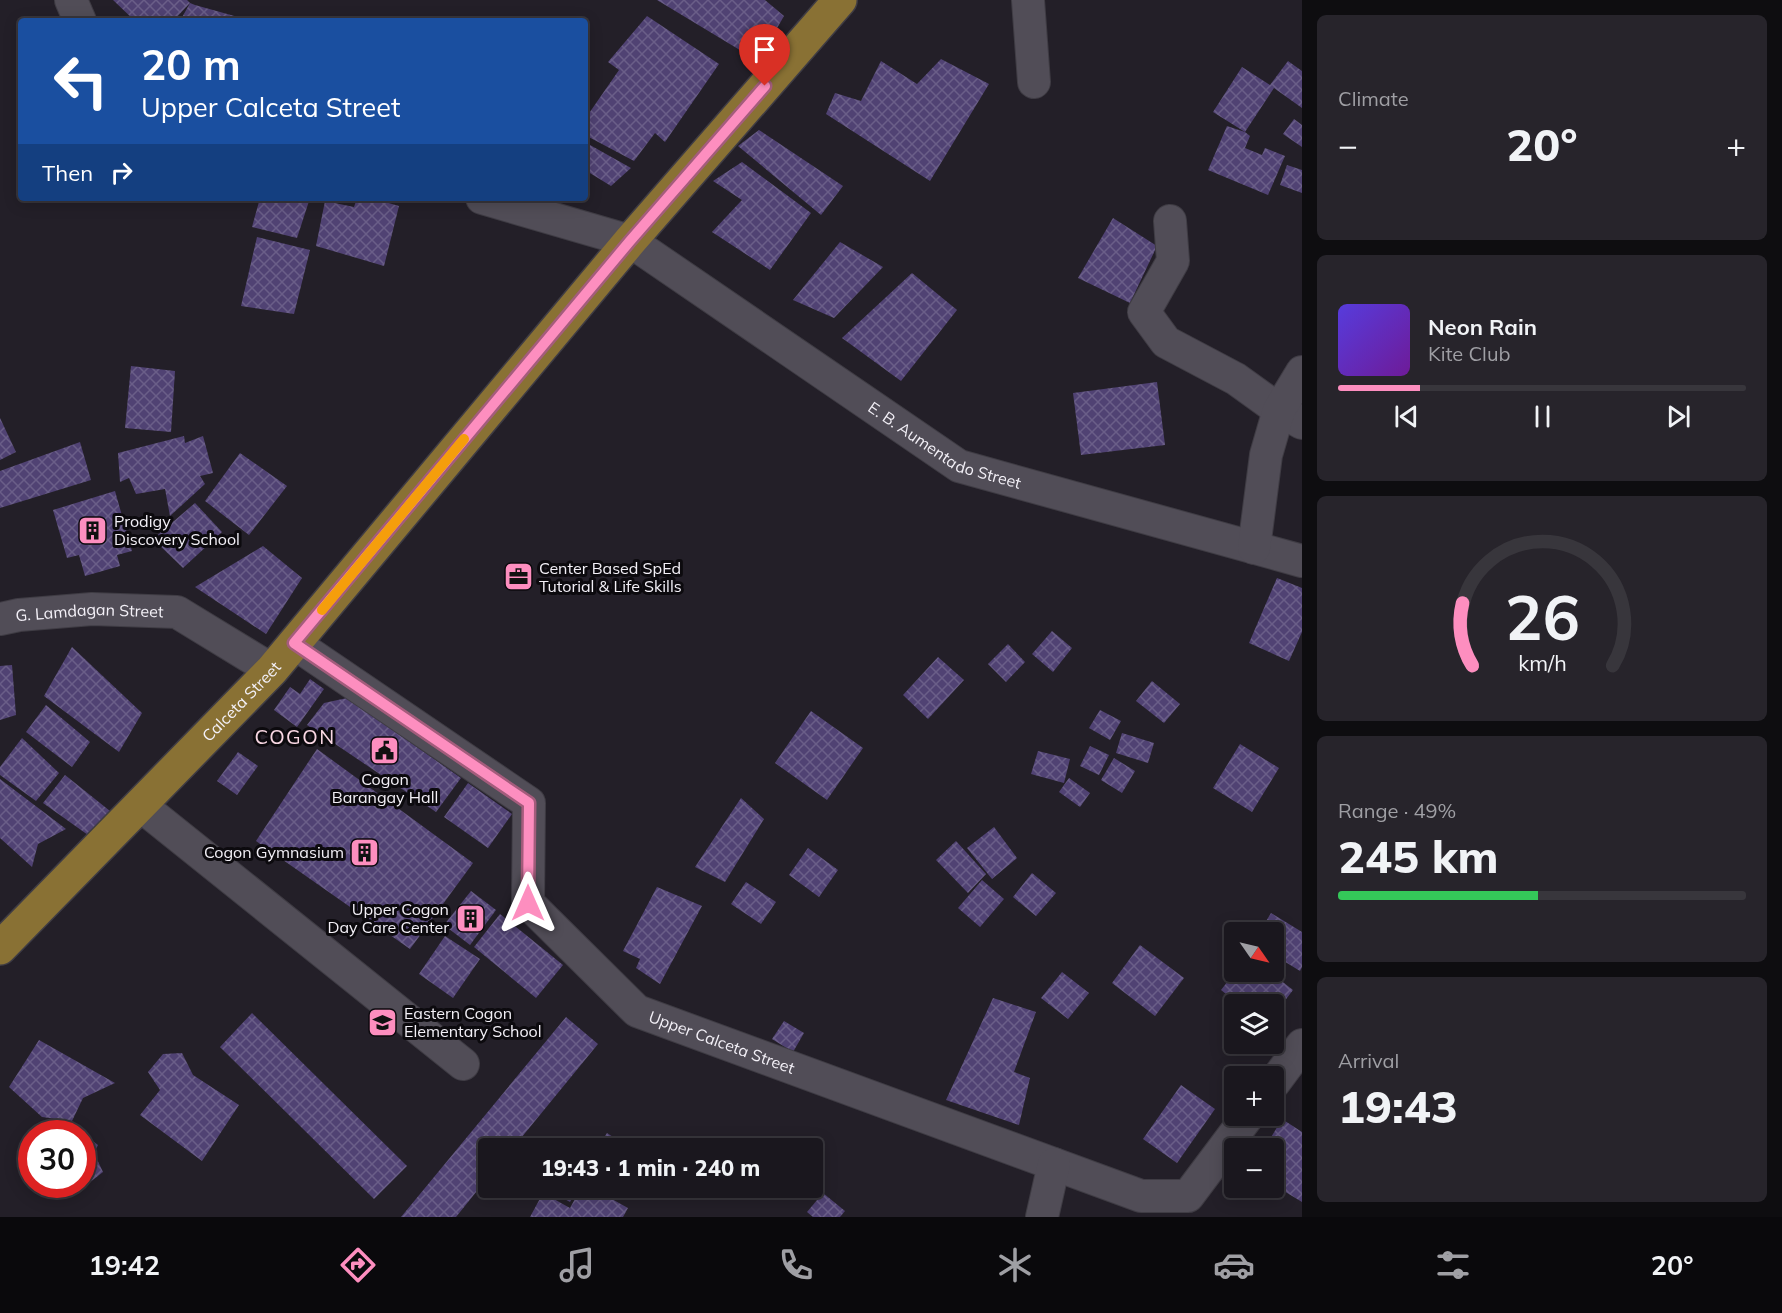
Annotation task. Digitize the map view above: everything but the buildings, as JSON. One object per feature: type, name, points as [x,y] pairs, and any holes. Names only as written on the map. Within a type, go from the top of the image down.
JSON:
[{"type":"main road","name":"Calceta Street","points":[[0,948],[272,670],[630,241],[840,0]]},
{"type":"street","points":[[70,0],[79,18]]},
{"type":"street","points":[[1028,0],[1034,82]]},
{"type":"street","name":"E. B. Aumentado Street","points":[[492,201],[630,241],[959,466],[1302,561]]},
{"type":"street","points":[[1170,221],[1173,261],[1144,312],[1166,342],[1236,379],[1291,416]]},
{"type":"street","points":[[1254,548],[1266,455],[1291,416],[1302,372]]},
{"type":"street","name":"G. Lamdagan Street","points":[[0,619],[19,615],[92,609],[177,612],[272,670]]},
{"type":"street","name":"Upper Calceta Street","points":[[294,643],[529,803],[528,903],[637,1011],[1140,1196],[1188,1196],[1240,1126]]},
{"type":"street","points":[[140,805],[463,1064]]},
{"type":"street","points":[[1284,1069],[1302,1045]]},
{"type":"street","points":[[1042,1217],[1054,1164]]},
{"type":"slow traffic","points":[[322,610],[464,439]]},
{"type":"place","name":"Prodigy Discovery School","points":[[93,530]]},
{"type":"place","name":"Center Based SpEd Tutorial & Life Skills","points":[[518,577]]},
{"type":"place","name":"Cogon Barangay Hall","points":[[385,751]]},
{"type":"place","name":"Cogon Gymnasium","points":[[365,852]]},
{"type":"place","name":"Upper Cogon Day Care Center","points":[[470,918]]},
{"type":"place","name":"Eastern Cogon Elementary School","points":[[383,1022]]},
{"type":"district","name":"COGON","points":[[295,736]]},
{"type":"route","points":[[528,903],[529,803],[294,643],[630,241],[765,86]]}]
